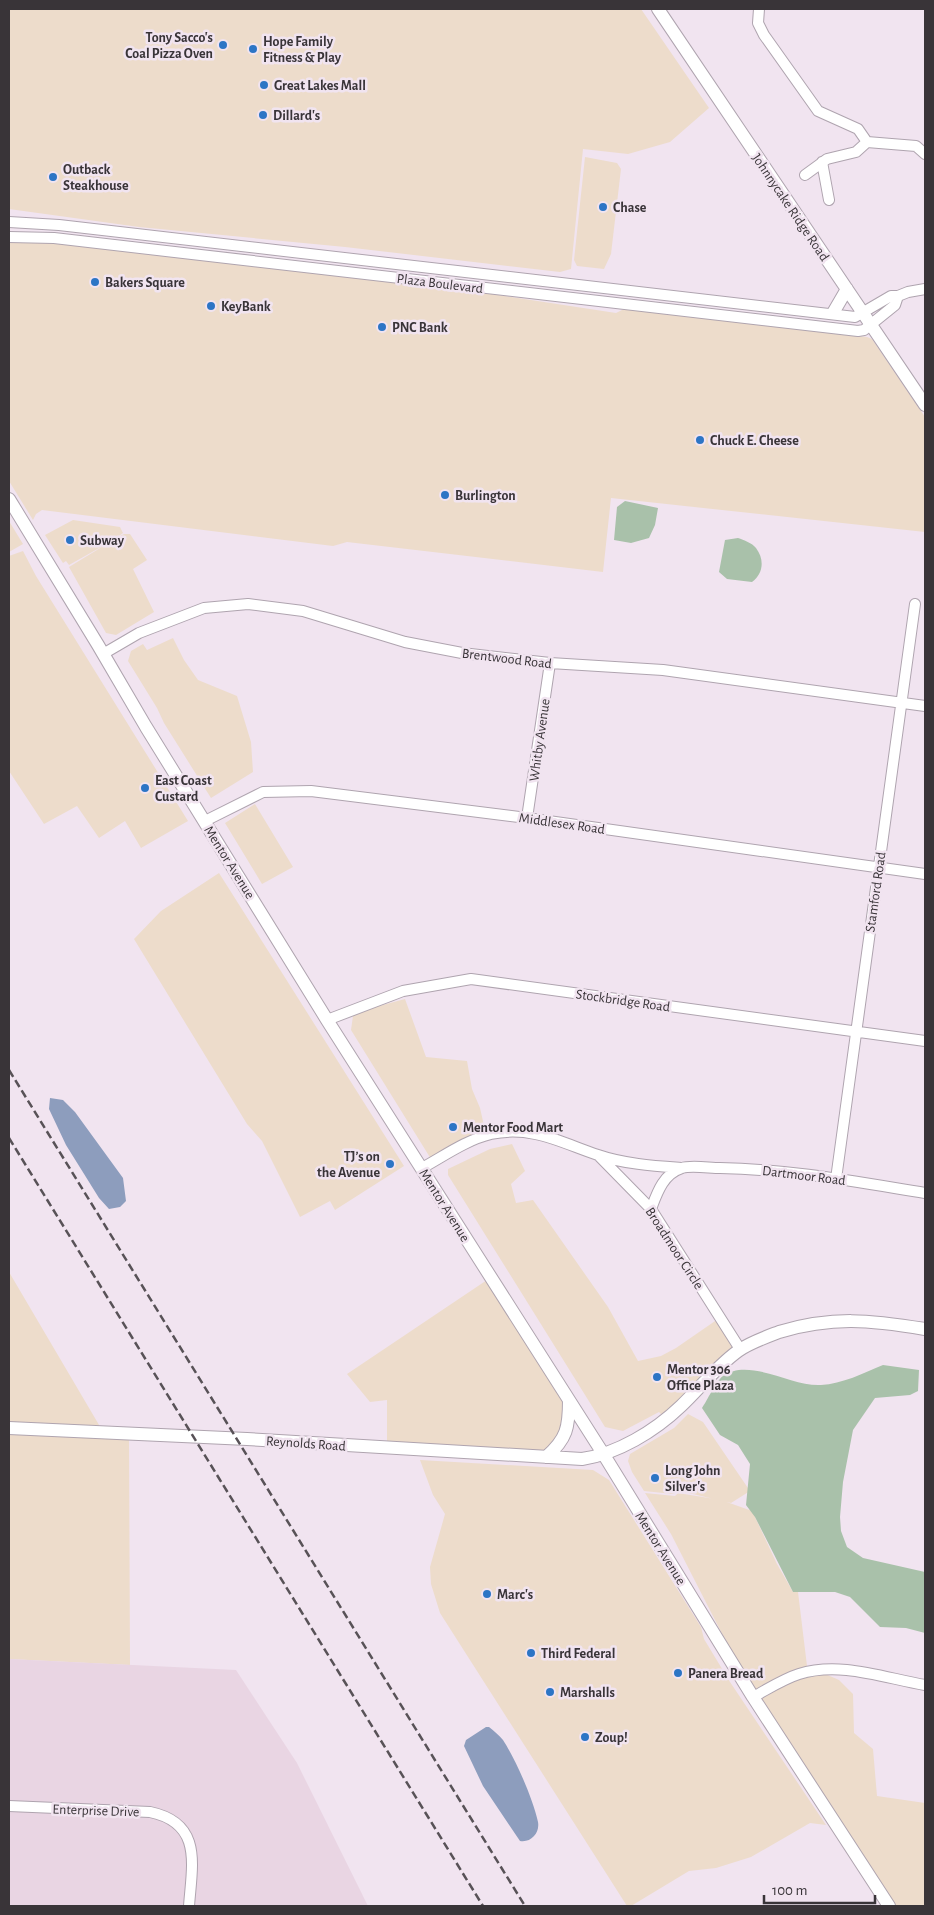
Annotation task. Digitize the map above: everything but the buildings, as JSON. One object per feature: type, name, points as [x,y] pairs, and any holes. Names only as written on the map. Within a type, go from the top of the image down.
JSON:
[{"type":"main road","name":"Johnnycake Ridge Road","points":[[658,9],[925,405]]},
{"type":"main road","points":[[833,313],[847,289]]},
{"type":"main road","name":"Mentor Avenue","points":[[9,499],[327,1020],[604,1455],[753,1697],[889,1906]]},
{"type":"main road","name":"Reynolds Road","points":[[9,1428],[247,1439],[582,1459],[604,1455],[667,1419],[706,1378],[740,1350],[770,1335],[798,1327],[834,1321],[864,1320],[925,1329]]},
{"type":"main road","points":[[546,1457],[565,1436],[569,1419],[569,1400]]},
{"type":"street","points":[[759,9],[758,22],[764,34],[818,110],[858,129],[867,142]]},
{"type":"street","points":[[805,175],[822,162],[838,155],[856,152],[867,142],[916,146],[925,154]]},
{"type":"street","points":[[822,162],[829,200]]},
{"type":"street","name":"Plaza Boulevard","points":[[9,222],[37,222],[855,317],[862,313]]},
{"type":"street","name":"Plaza Boulevard","points":[[9,237],[54,238],[858,332],[870,325]]},
{"type":"street","points":[[862,313],[891,296],[898,296],[925,288]]},
{"type":"street","points":[[870,325],[895,305],[898,296]]},
{"type":"street","name":"Brentwood Road","points":[[103,654],[139,634],[204,608],[248,604],[303,611],[405,642],[462,653],[550,663],[663,670],[925,706]]},
{"type":"street","name":"Stamford Road","points":[[836,1179],[915,604]]},
{"type":"street","name":"Whitby Avenue","points":[[527,818],[550,663]]},
{"type":"street","name":"Middlesex Road","points":[[205,821],[263,792],[311,791],[527,818],[925,874]]},
{"type":"street","name":"Stockbridge Road","points":[[327,1020],[403,991],[471,979],[925,1041]]},
{"type":"street","name":"Dartmoor Road","points":[[422,1168],[470,1142],[490,1135],[504,1133],[547,1135],[600,1156],[657,1166],[752,1168],[792,1171],[925,1193]]},
{"type":"street","name":"Broadmoor Circle","points":[[600,1156],[651,1209],[740,1350]]},
{"type":"street","points":[[651,1209],[659,1187],[668,1176],[682,1168]]},
{"type":"street","points":[[753,1697],[799,1674],[832,1669],[848,1670],[925,1685]]},
{"type":"street","name":"Enterprise Drive","points":[[9,1806],[150,1812],[164,1815],[180,1826],[188,1836],[192,1849],[189,1906]]},
{"type":"shaded area","points":[[9,9],[641,9],[709,108],[670,142],[628,154],[583,149],[571,269],[560,272],[345,247],[139,227],[9,209]]},
{"type":"shaded area","points":[[585,157],[617,163],[621,169],[611,254],[604,269],[577,266],[574,260]]},
{"type":"shaded area","points":[[9,241],[48,242],[465,290],[616,313],[624,309],[867,337],[872,339],[925,417],[925,532],[611,498],[603,572],[347,542],[333,546],[42,510],[36,514],[33,520],[9,481]]},
{"type":"shaded area","points":[[73,520],[120,527],[123,533],[116,538],[124,534],[130,534],[147,560],[133,569],[154,612],[116,635],[106,633],[69,567],[110,542],[69,565],[66,561],[63,563],[45,535]]},
{"type":"shaded area","points":[[9,521],[23,544],[9,552]]},
{"type":"shaded area","points":[[23,551],[36,576],[188,821],[141,848],[125,821],[99,838],[77,806],[44,824],[9,771],[9,556]]},
{"type":"shaded area","points":[[173,638],[184,660],[198,680],[237,696],[251,742],[253,772],[211,798],[128,661],[131,651],[143,644],[147,650]]},
{"type":"shaded area","points":[[255,804],[293,867],[262,884],[225,823]]},
{"type":"shaded area","points":[[219,873],[404,1166],[335,1210],[330,1201],[300,1217],[262,1141],[247,1124],[134,939],[161,911]]},
{"type":"shaded area","points":[[405,999],[426,1057],[467,1061],[472,1089],[480,1108],[485,1130],[431,1159],[351,1030],[353,1016],[368,1009]]},
{"type":"shaded area","points":[[512,1144],[525,1171],[511,1184],[516,1203],[533,1200],[608,1307],[638,1361],[661,1356],[718,1319],[736,1349],[664,1417],[659,1412],[623,1431],[605,1427],[448,1175],[448,1169],[490,1149]]},
{"type":"shaded area","points":[[9,1272],[102,1430],[9,1426]]},
{"type":"shaded area","points":[[487,1280],[565,1400],[563,1425],[555,1444],[543,1452],[387,1443],[387,1400],[370,1402],[347,1374]]},
{"type":"shaded area","points":[[688,1414],[703,1422],[750,1491],[731,1503],[680,1491],[673,1494],[644,1491],[632,1472],[628,1461],[630,1454],[674,1428]]},
{"type":"shaded area","points":[[9,1431],[129,1436],[130,1665],[9,1659]]},
{"type":"shaded area","points":[[420,1460],[593,1470],[609,1480],[701,1627],[704,1639],[730,1682],[826,1825],[810,1823],[751,1857],[716,1868],[689,1871],[631,1906],[627,1906],[440,1613],[431,1584],[430,1567],[445,1514],[433,1495]]},
{"type":"shaded area","points":[[645,1493],[675,1496],[678,1493],[721,1500],[755,1512],[755,1517],[777,1564],[793,1592],[798,1592],[807,1666],[839,1680],[853,1694],[854,1733],[873,1749],[877,1796],[925,1803],[925,1906],[892,1906],[738,1665],[671,1534]]},
{"type":"shaded area","points":[[9,1659],[236,1670],[297,1763],[368,1906],[9,1906]]},
{"type":"green space","points":[[625,501],[658,508],[655,525],[649,538],[631,543],[614,540],[617,507]]},
{"type":"green space","points":[[738,538],[754,546],[761,557],[762,566],[759,575],[752,582],[727,579],[719,572],[725,540]]},
{"type":"green space","points":[[883,1365],[919,1370],[918,1391],[910,1395],[875,1398],[853,1430],[843,1482],[840,1517],[841,1531],[847,1547],[863,1558],[925,1572],[925,1633],[906,1628],[880,1627],[850,1597],[835,1592],[793,1592],[755,1517],[746,1505],[750,1464],[738,1445],[720,1435],[702,1408],[720,1379],[733,1371],[758,1371],[797,1382],[821,1385],[861,1375]]},
{"type":"water","points":[[50,1098],[63,1100],[75,1112],[123,1178],[126,1201],[120,1207],[109,1209],[99,1198],[66,1145],[49,1109]]},
{"type":"water","points":[[489,1727],[503,1740],[528,1791],[538,1822],[538,1830],[531,1839],[520,1841],[483,1786],[464,1746],[466,1740]]},
{"type":"railway","points":[[9,1070],[525,1906]]},
{"type":"railway","points":[[9,1138],[483,1906]]},
{"type":"place","name":"Tony Sacco's Coal Pizza Oven","points":[[223,45]]},
{"type":"place","name":"Hope Family Fitness & Play","points":[[253,49]]},
{"type":"place","name":"Great Lakes Mall","points":[[264,85]]},
{"type":"place","name":"Dillard's","points":[[263,115]]},
{"type":"place","name":"Outback Steakhouse","points":[[53,177]]},
{"type":"place","name":"Chase","points":[[603,207]]},
{"type":"place","name":"Bakers Square","points":[[95,282]]},
{"type":"place","name":"KeyBank","points":[[211,306]]},
{"type":"place","name":"PNC Bank","points":[[382,327]]},
{"type":"place","name":"Chuck E. Cheese","points":[[700,440]]},
{"type":"place","name":"Burlington","points":[[445,495]]},
{"type":"place","name":"Subway","points":[[70,540]]},
{"type":"place","name":"East Coast Custard","points":[[145,788]]},
{"type":"place","name":"Mentor Food Mart","points":[[453,1127]]},
{"type":"place","name":"TJ’s on the Avenue","points":[[390,1164]]},
{"type":"place","name":"Mentor 306 Office Plaza","points":[[657,1377]]},
{"type":"place","name":"Long John Silver's","points":[[655,1478]]},
{"type":"place","name":"Marc's","points":[[487,1594]]},
{"type":"place","name":"Third Federal","points":[[531,1653]]},
{"type":"place","name":"Panera Bread","points":[[678,1673]]},
{"type":"place","name":"Marshalls","points":[[550,1692]]},
{"type":"place","name":"Zoup!","points":[[585,1737]]}]
